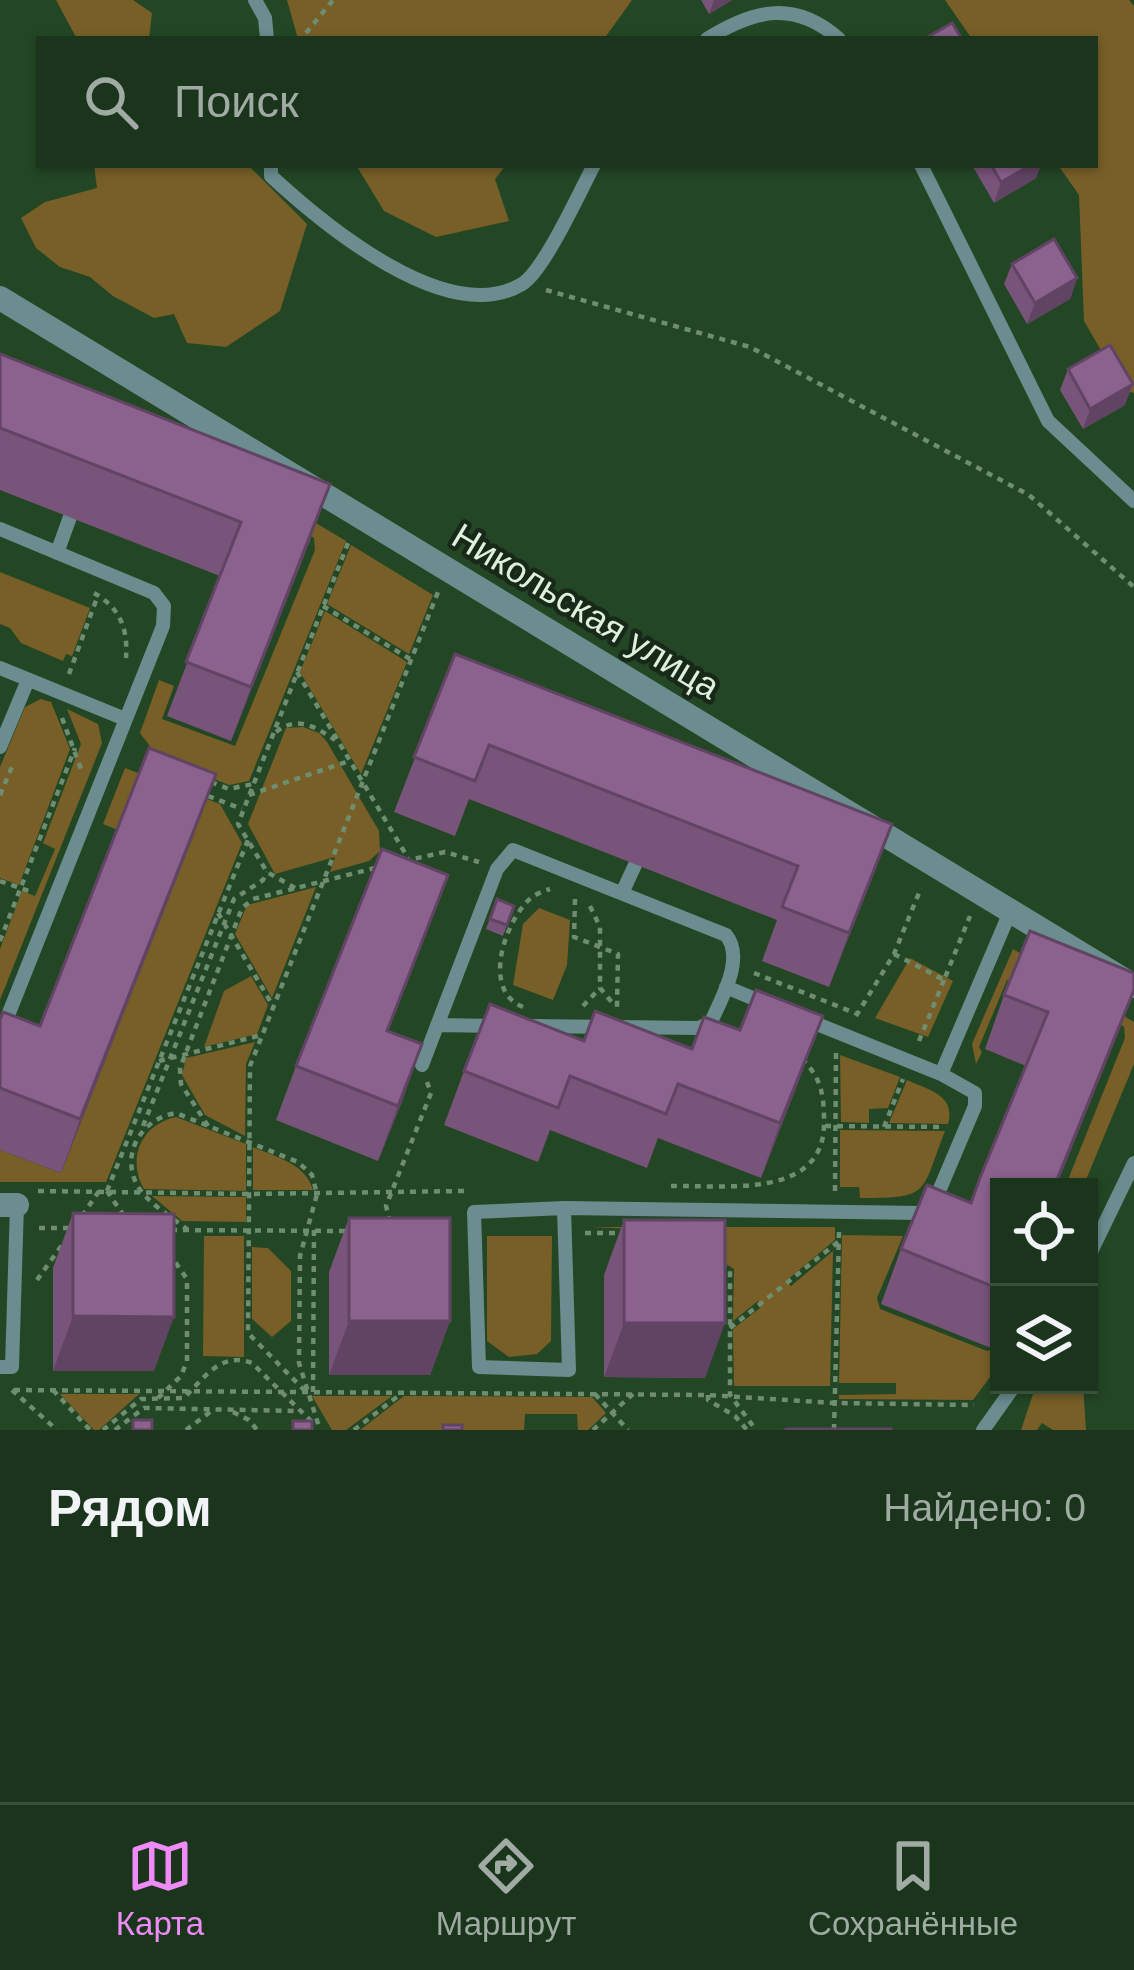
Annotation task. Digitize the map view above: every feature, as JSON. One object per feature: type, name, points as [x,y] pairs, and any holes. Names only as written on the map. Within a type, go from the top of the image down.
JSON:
[{"type":"street","name":"Никольская улица","points":[[0,298],[692,725],[1134,986]]},
{"type":"lane","points":[[255,0],[265,18],[267,36]]},
{"type":"lane","points":[[711,36],[739,19],[786,8],[819,19],[836,36]]},
{"type":"lane","points":[[271,168],[271,176],[325,226],[435,288],[472,297],[523,284],[546,255],[592,168]]},
{"type":"lane","points":[[922,168],[1048,421],[1134,501]]},
{"type":"lane","points":[[57,553],[70,517]]},
{"type":"lane","points":[[0,529],[154,593],[164,606],[163,626],[0,1028]]},
{"type":"lane","points":[[0,668],[125,719]]},
{"type":"lane","points":[[0,747],[28,680]]},
{"type":"lane","points":[[422,1065],[437,1025],[497,869],[513,850],[726,935],[734,951],[711,1022],[699,1028],[437,1025]]},
{"type":"lane","points":[[623,892],[635,865]]},
{"type":"lane","points":[[941,1074],[1010,912]]},
{"type":"lane","points":[[564,1208],[568,1370],[479,1367],[474,1212],[564,1208],[931,1210],[975,1106],[975,1093],[941,1074],[726,987]]},
{"type":"lane","points":[[1098,1237],[1134,1163]]},
{"type":"lane","points":[[0,1366],[12,1367],[14,1207]]},
{"type":"lane","points":[[983,1430],[1009,1394]]},
{"type":"path","points":[[306,33],[333,0]]},
{"type":"path","points":[[523,284],[750,347],[1028,494],[1134,587]]},
{"type":"path","points":[[295,888],[267,872],[238,824],[350,538]]},
{"type":"path","points":[[309,1392],[248,1333],[250,1066],[438,592]]},
{"type":"path","points":[[81,776],[65,721],[54,713],[98,595],[124,625],[125,662]]},
{"type":"path","points":[[323,606],[410,659]]},
{"type":"path","points":[[297,673],[409,860]]},
{"type":"path","points":[[272,737],[285,725],[303,723],[338,743]]},
{"type":"path","points":[[0,941],[76,748]]},
{"type":"path","points":[[0,795],[16,756]]},
{"type":"path","points":[[249,795],[349,761]]},
{"type":"path","points":[[210,782],[229,789],[253,784]]},
{"type":"path","points":[[204,795],[243,810]]},
{"type":"path","points":[[14,1311],[103,1191],[248,841]]},
{"type":"path","points":[[208,1126],[181,1084],[184,1055],[245,903],[295,888],[445,852],[575,898],[594,911],[600,927],[600,988],[617,1009]]},
{"type":"path","points":[[188,1230],[143,1192],[133,1162],[142,1126],[234,899],[263,880],[267,872]]},
{"type":"path","points":[[0,880],[54,900]]},
{"type":"path","points":[[531,1008],[508,998],[500,984],[500,968],[522,908],[550,889]]},
{"type":"path","points":[[575,898],[574,937],[618,954],[617,1009]]},
{"type":"path","points":[[218,913],[273,1006]]},
{"type":"path","points":[[894,954],[944,980],[970,916]]},
{"type":"path","points":[[732,964],[857,1014]]},
{"type":"path","points":[[600,988],[580,1009],[617,1009]]},
{"type":"path","points":[[159,1061],[261,1035]]},
{"type":"path","points":[[672,1186],[766,1184],[795,1176],[812,1163],[822,1143],[822,1089],[802,1060]]},
{"type":"path","points":[[399,1231],[386,1211],[430,1094],[422,1065]]},
{"type":"path","points":[[142,1126],[176,1113],[307,1169],[317,1194],[304,1230],[297,1304],[299,1363],[320,1430]]},
{"type":"path","points":[[824,1126],[966,1127]]},
{"type":"path","points":[[103,1191],[127,1220]]},
{"type":"path","points":[[14,1207],[103,1191],[473,1191],[474,1212]]},
{"type":"path","points":[[14,1207],[74,1228]]},
{"type":"path","points":[[834,1430],[837,1212]]},
{"type":"path","points":[[153,1229],[304,1230]]},
{"type":"path","points":[[309,1392],[314,1230]]},
{"type":"path","points":[[730,1328],[839,1242]]},
{"type":"path","points":[[158,1398],[185,1370],[188,1280],[166,1253]]},
{"type":"path","points":[[103,1430],[135,1401],[181,1400],[218,1364],[241,1359],[252,1364],[320,1430]]},
{"type":"path","points":[[0,1390],[730,1395],[835,1403],[974,1405]]},
{"type":"path","points":[[12,1390],[57,1430]]},
{"type":"path","points":[[53,1390],[90,1430]]},
{"type":"path","points":[[221,1391],[221,1410]]},
{"type":"path","points":[[354,1430],[401,1393]]},
{"type":"path","points":[[595,1394],[628,1430]]},
{"type":"path","points":[[593,1430],[634,1394]]},
{"type":"path","points":[[708,1395],[708,1400],[735,1416],[747,1430]]},
{"type":"path","points":[[730,1395],[756,1430]]},
{"type":"path","points":[[115,1430],[144,1408],[300,1411]]},
{"type":"path","points":[[187,1430],[207,1413],[221,1410],[249,1420],[257,1430]]},
{"type":"shaded area","points":[[56,0],[133,0],[152,13],[149,36],[75,36]]},
{"type":"shaded area","points":[[287,0],[632,0],[606,36],[297,36]]},
{"type":"shaded area","points":[[945,0],[1129,0],[1134,6],[1134,393],[1124,390],[1084,321],[1079,195],[1060,168],[1098,168],[1098,36],[970,36]]},
{"type":"shaded area","points":[[94,168],[251,168],[307,224],[280,311],[226,347],[187,343],[174,314],[154,318],[90,277],[60,267],[36,248],[21,218],[45,202],[97,188]]},
{"type":"shaded area","points":[[358,168],[504,168],[495,179],[509,221],[436,237],[384,211]]},
{"type":"shaded area","points":[[136,416],[346,541],[249,781],[229,785],[158,757],[140,733],[159,680],[174,686],[162,719],[235,746],[315,550],[314,538]]},
{"type":"shaded area","points":[[351,545],[433,595],[409,654],[327,604]]},
{"type":"shaded area","points":[[0,572],[90,608],[72,656],[66,654],[63,661],[21,643],[10,628],[0,624]]},
{"type":"shaded area","points":[[325,611],[407,662],[361,774],[300,672]]},
{"type":"shaded area","points":[[41,699],[51,702],[70,749],[19,885],[0,878],[0,767],[25,707]]},
{"type":"shaded area","points":[[67,709],[98,724],[102,743],[0,1000],[0,949],[22,891],[35,896],[55,849],[43,843],[81,744]]},
{"type":"shaded area","points":[[303,727],[327,742],[379,831],[380,851],[369,861],[330,872],[335,857],[275,874],[248,824],[286,728]]},
{"type":"shaded area","points":[[125,768],[220,804],[242,843],[106,1182],[0,1182],[0,1150],[61,1173],[196,829],[118,830],[103,824]]},
{"type":"shaded area","points":[[316,887],[272,998],[235,934],[247,905]]},
{"type":"shaded area","points":[[539,908],[570,920],[567,965],[553,1000],[513,985],[523,924]]},
{"type":"shaded area","points":[[1013,949],[1134,1022],[1134,1064],[1087,1178],[1069,1178],[1125,1038],[1124,1027],[1007,980],[976,1064],[972,1044]]},
{"type":"shaded area","points":[[910,958],[953,981],[928,1037],[875,1018]]},
{"type":"shaded area","points":[[251,976],[268,1005],[257,1034],[204,1047],[224,991]]},
{"type":"shaded area","points":[[255,1042],[246,1064],[245,1136],[205,1115],[182,1075],[186,1058]]},
{"type":"shaded area","points":[[840,1055],[900,1077],[888,1108],[869,1109],[869,1123],[841,1122]]},
{"type":"shaded area","points":[[907,1080],[944,1100],[948,1124],[889,1123]]},
{"type":"shaded area","points":[[176,1117],[246,1144],[246,1191],[144,1189],[137,1166],[140,1144],[154,1127]]},
{"type":"shaded area","points":[[840,1130],[945,1131],[920,1188],[900,1196],[860,1198],[859,1187],[840,1187]]},
{"type":"shaded area","points":[[253,1147],[297,1167],[313,1190],[253,1190]]},
{"type":"shaded area","points":[[152,1196],[246,1197],[246,1222],[182,1221]]},
{"type":"shaded area","points":[[591,1227],[835,1227],[835,1240],[786,1281],[791,1286],[833,1251],[830,1386],[734,1386],[733,1329],[760,1308],[758,1301],[733,1321],[734,1269],[674,1231]]},
{"type":"shaded area","points":[[842,1235],[903,1236],[877,1298],[880,1309],[990,1350],[990,1377],[973,1400],[839,1399],[839,1395],[896,1394],[896,1383],[839,1383]]},
{"type":"shaded area","points":[[204,1236],[244,1236],[244,1357],[203,1356]]},
{"type":"shaded area","points":[[487,1236],[552,1236],[551,1341],[537,1354],[509,1357],[487,1341]]},
{"type":"shaded area","points":[[252,1247],[268,1248],[291,1271],[291,1321],[272,1337],[252,1319]]},
{"type":"shaded area","points":[[60,1394],[139,1394],[94,1430]]},
{"type":"shaded area","points":[[1033,1394],[1084,1394],[1086,1430],[1053,1430],[1042,1423],[1037,1430],[1021,1430]]},
{"type":"shaded area","points":[[312,1396],[392,1396],[346,1430],[332,1430]]},
{"type":"shaded area","points":[[404,1396],[592,1397],[606,1413],[588,1430],[578,1430],[577,1414],[525,1414],[524,1430],[360,1430]]},
{"type":"building","points":[[952,23],[960,36],[929,36]]},
{"type":"building","points":[[993,168],[1026,168],[1001,182]]},
{"type":"building","points":[[1054,239],[1077,278],[1035,303],[1012,264]]},
{"type":"building","points":[[1110,345],[1133,384],[1090,409],[1068,369]]},
{"type":"building","points":[[0,354],[330,484],[251,687],[186,662],[241,522],[0,428]]},
{"type":"building","points":[[455,654],[892,824],[849,933],[782,907],[798,866],[489,745],[475,781],[414,757]]},
{"type":"building","points":[[149,748],[216,774],[80,1119],[0,1088],[0,1020],[3,1012],[40,1026]]},
{"type":"building","points":[[382,849],[448,875],[387,1031],[422,1044],[398,1106],[296,1066]]},
{"type":"building","points":[[497,899],[514,906],[507,925],[490,919]]},
{"type":"building","points":[[1030,931],[1134,973],[1134,990],[1058,1178],[990,1178],[990,1285],[901,1249],[927,1185],[971,1203],[1048,1012],[1004,995]]},
{"type":"building","points":[[756,990],[823,1016],[780,1123],[678,1084],[666,1114],[570,1076],[558,1108],[464,1071],[490,1004],[584,1041],[595,1011],[692,1049],[704,1017],[740,1030]]},
{"type":"building","points":[[73,1213],[174,1214],[174,1317],[73,1316]]},
{"type":"building","points":[[349,1218],[450,1218],[450,1321],[349,1321]]},
{"type":"building","points":[[624,1220],[725,1220],[725,1323],[624,1323]]},
{"type":"building","points":[[133,1420],[152,1420],[152,1430],[133,1430]]},
{"type":"building","points":[[293,1421],[312,1421],[312,1430],[293,1430]]},
{"type":"building","points":[[443,1425],[462,1425],[462,1430],[443,1430]]},
{"type":"building","points":[[891,1429],[891,1430],[785,1430]]}]
